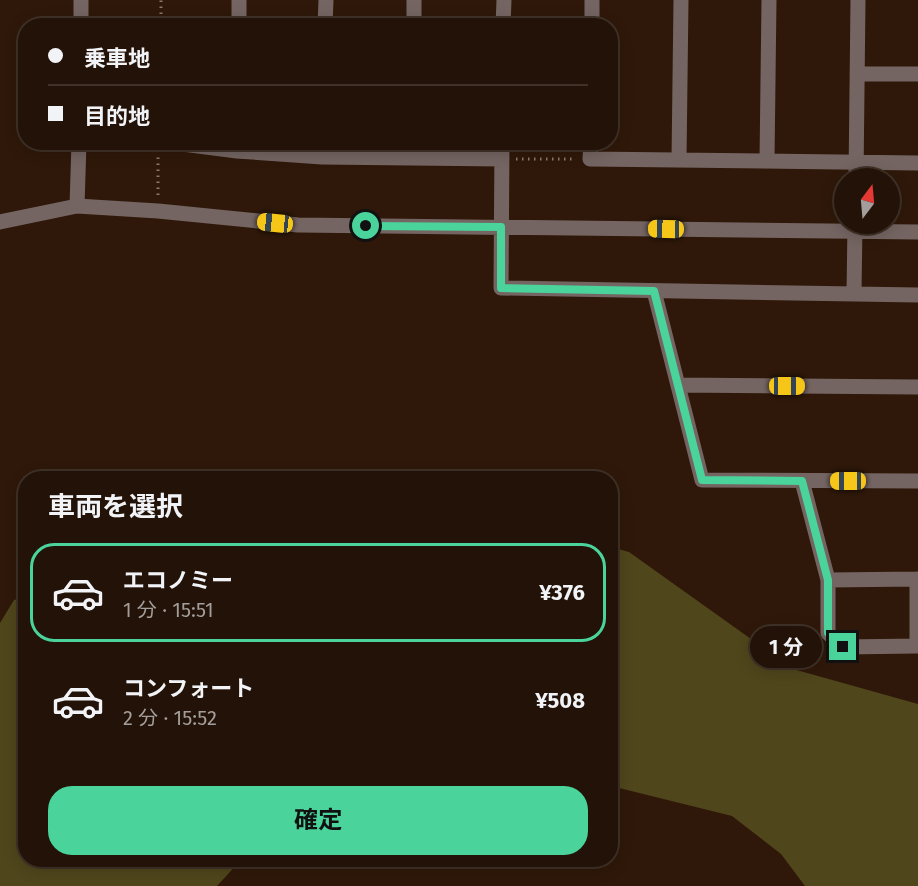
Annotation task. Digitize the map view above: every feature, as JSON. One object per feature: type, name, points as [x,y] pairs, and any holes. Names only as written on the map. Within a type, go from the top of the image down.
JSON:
[{"type":"street","points":[[81,0],[81,18]]},
{"type":"street","points":[[239,0],[239,18]]},
{"type":"street","points":[[325,18],[326,0]]},
{"type":"street","points":[[414,0],[414,18]]},
{"type":"street","points":[[503,18],[504,0]]},
{"type":"street","points":[[592,0],[592,18]]},
{"type":"street","points":[[680,160],[681,0]]},
{"type":"street","points":[[767,161],[769,0]]},
{"type":"street","points":[[856,168],[858,0]]},
{"type":"street","points":[[857,74],[918,74]]},
{"type":"street","points":[[77,206],[79,150]]},
{"type":"street","points":[[322,150],[412,150],[502,159]]},
{"type":"street","points":[[502,150],[501,288],[918,295]]},
{"type":"street","points":[[591,150],[590,159],[918,163]]},
{"type":"street","points":[[0,222],[77,206],[158,211],[298,225],[834,227]]},
{"type":"street","points":[[900,230],[918,231]]},
{"type":"street","points":[[854,294],[855,234]]},
{"type":"street","points":[[654,291],[702,480],[918,481]]},
{"type":"street","points":[[678,385],[918,387]]},
{"type":"street","points":[[802,481],[828,580],[828,633],[843,647],[917,646],[918,579],[828,580]]},
{"type":"path","points":[[161,0],[161,18]]},
{"type":"path","points":[[158,211],[163,150]]},
{"type":"path","points":[[502,159],[590,159]]},
{"type":"shaded area","points":[[618,549],[629,552],[793,669],[918,704],[918,886],[805,886],[781,854],[732,816],[618,788]]},
{"type":"shaded area","points":[[18,599],[18,867],[235,867],[217,886],[0,886],[0,623],[14,600]]},
{"type":"route","points":[[366,226],[501,227],[501,288],[654,291],[702,480],[802,481],[828,580],[828,633],[843,647]]}]
